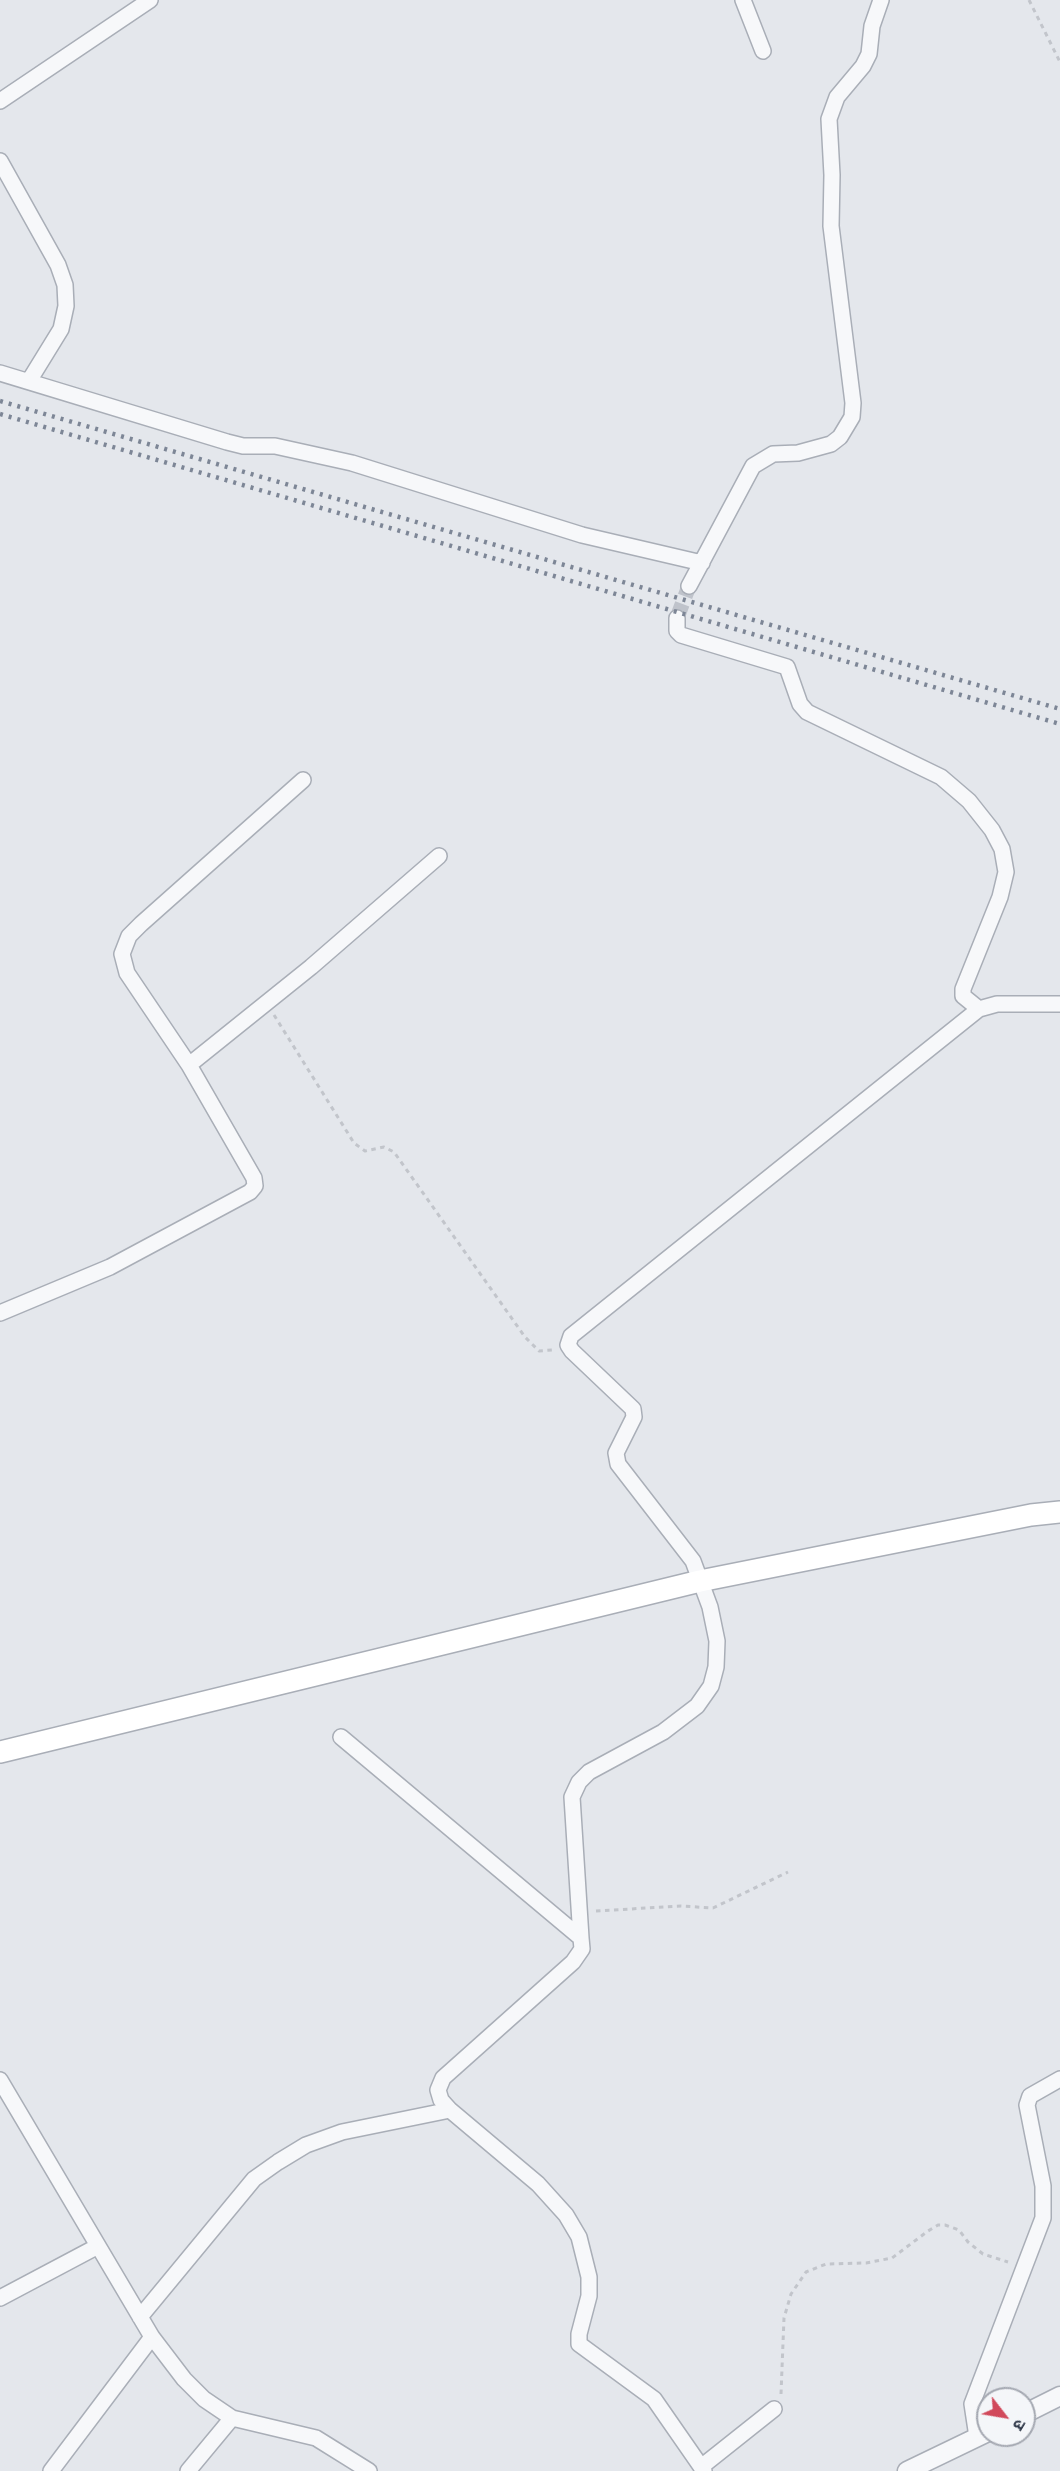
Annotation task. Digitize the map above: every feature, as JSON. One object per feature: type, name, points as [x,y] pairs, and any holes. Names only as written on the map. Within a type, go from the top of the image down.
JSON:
[{"type":"main road","points":[[0,1752],[700,1581],[1031,1515],[1060,1512]]},
{"type":"street","points":[[0,101],[150,0]]},
{"type":"street","points":[[743,0],[763,51]]},
{"type":"street","points":[[689,586],[753,466],[773,454],[798,453],[831,444],[840,437],[852,417],[854,403],[831,226],[832,175],[828,119],[837,97],[864,66],[869,54],[872,26],[881,0]]},
{"type":"street","points":[[0,160],[58,265],[64,285],[66,306],[61,329],[29,381]]},
{"type":"street","points":[[0,373],[227,442],[243,446],[275,446],[352,464],[582,535],[702,563]]},
{"type":"street","points":[[677,618],[677,631],[681,635],[788,667],[800,704],[807,712],[940,777],[956,787],[986,822],[1002,849],[1006,872],[1000,897],[963,989],[963,996],[979,1009]]},
{"type":"street","points":[[0,1313],[110,1267],[253,1190],[254,1178],[189,1065],[127,973],[122,954],[125,944],[141,924],[303,780]]},
{"type":"street","points":[[189,1065],[267,1003],[439,856]]},
{"type":"street","points":[[774,2409],[702,2469],[654,2399],[579,2343],[579,2334],[589,2296],[590,2277],[579,2236],[566,2214],[538,2184],[450,2110],[441,2100],[438,2090],[443,2078],[573,1962],[582,1949],[572,1797],[579,1782],[589,1772],[680,1720],[697,1706],[711,1686],[716,1667],[717,1641],[693,1561],[618,1464],[615,1453],[634,1417],[633,1409],[568,1345],[577,1329],[979,1009],[997,1004],[1060,1004]]},
{"type":"street","points":[[341,1737],[572,1927],[581,1938]]},
{"type":"street","points":[[978,2387],[1043,2218],[1045,2205],[1027,2105],[1030,2096],[1060,2079]]},
{"type":"street","points":[[0,2080],[152,2337],[204,2399],[232,2418],[316,2438],[369,2471]]},
{"type":"street","points":[[140,2317],[254,2179],[278,2162],[306,2145],[342,2132],[450,2110]]},
{"type":"street","points":[[0,2298],[98,2246]]},
{"type":"street","points":[[51,2471],[152,2337]]},
{"type":"street","points":[[976,2394],[972,2404],[976,2415]]},
{"type":"street","points":[[1036,2408],[1060,2397]]},
{"type":"street","points":[[188,2471],[232,2418]]},
{"type":"street","points":[[907,2471],[976,2438]]},
{"type":"path","points":[[1029,0],[1060,63]]},
{"type":"path","points":[[267,1003],[359,1149],[365,1151],[384,1147],[399,1158],[533,1346],[539,1351],[546,1351],[568,1345]]},
{"type":"path","points":[[579,1912],[681,1906],[713,1908],[788,1872]]},
{"type":"path","points":[[774,2409],[783,2390],[784,2318],[791,2294],[806,2272],[826,2264],[866,2263],[892,2258],[938,2225],[959,2230],[968,2242],[983,2254],[1024,2268]]},
{"type":"tunnel","points":[[677,618],[689,586]]},
{"type":"railway","points":[[0,401],[1060,709]]},
{"type":"railway","points":[[0,414],[1060,724]]}]
